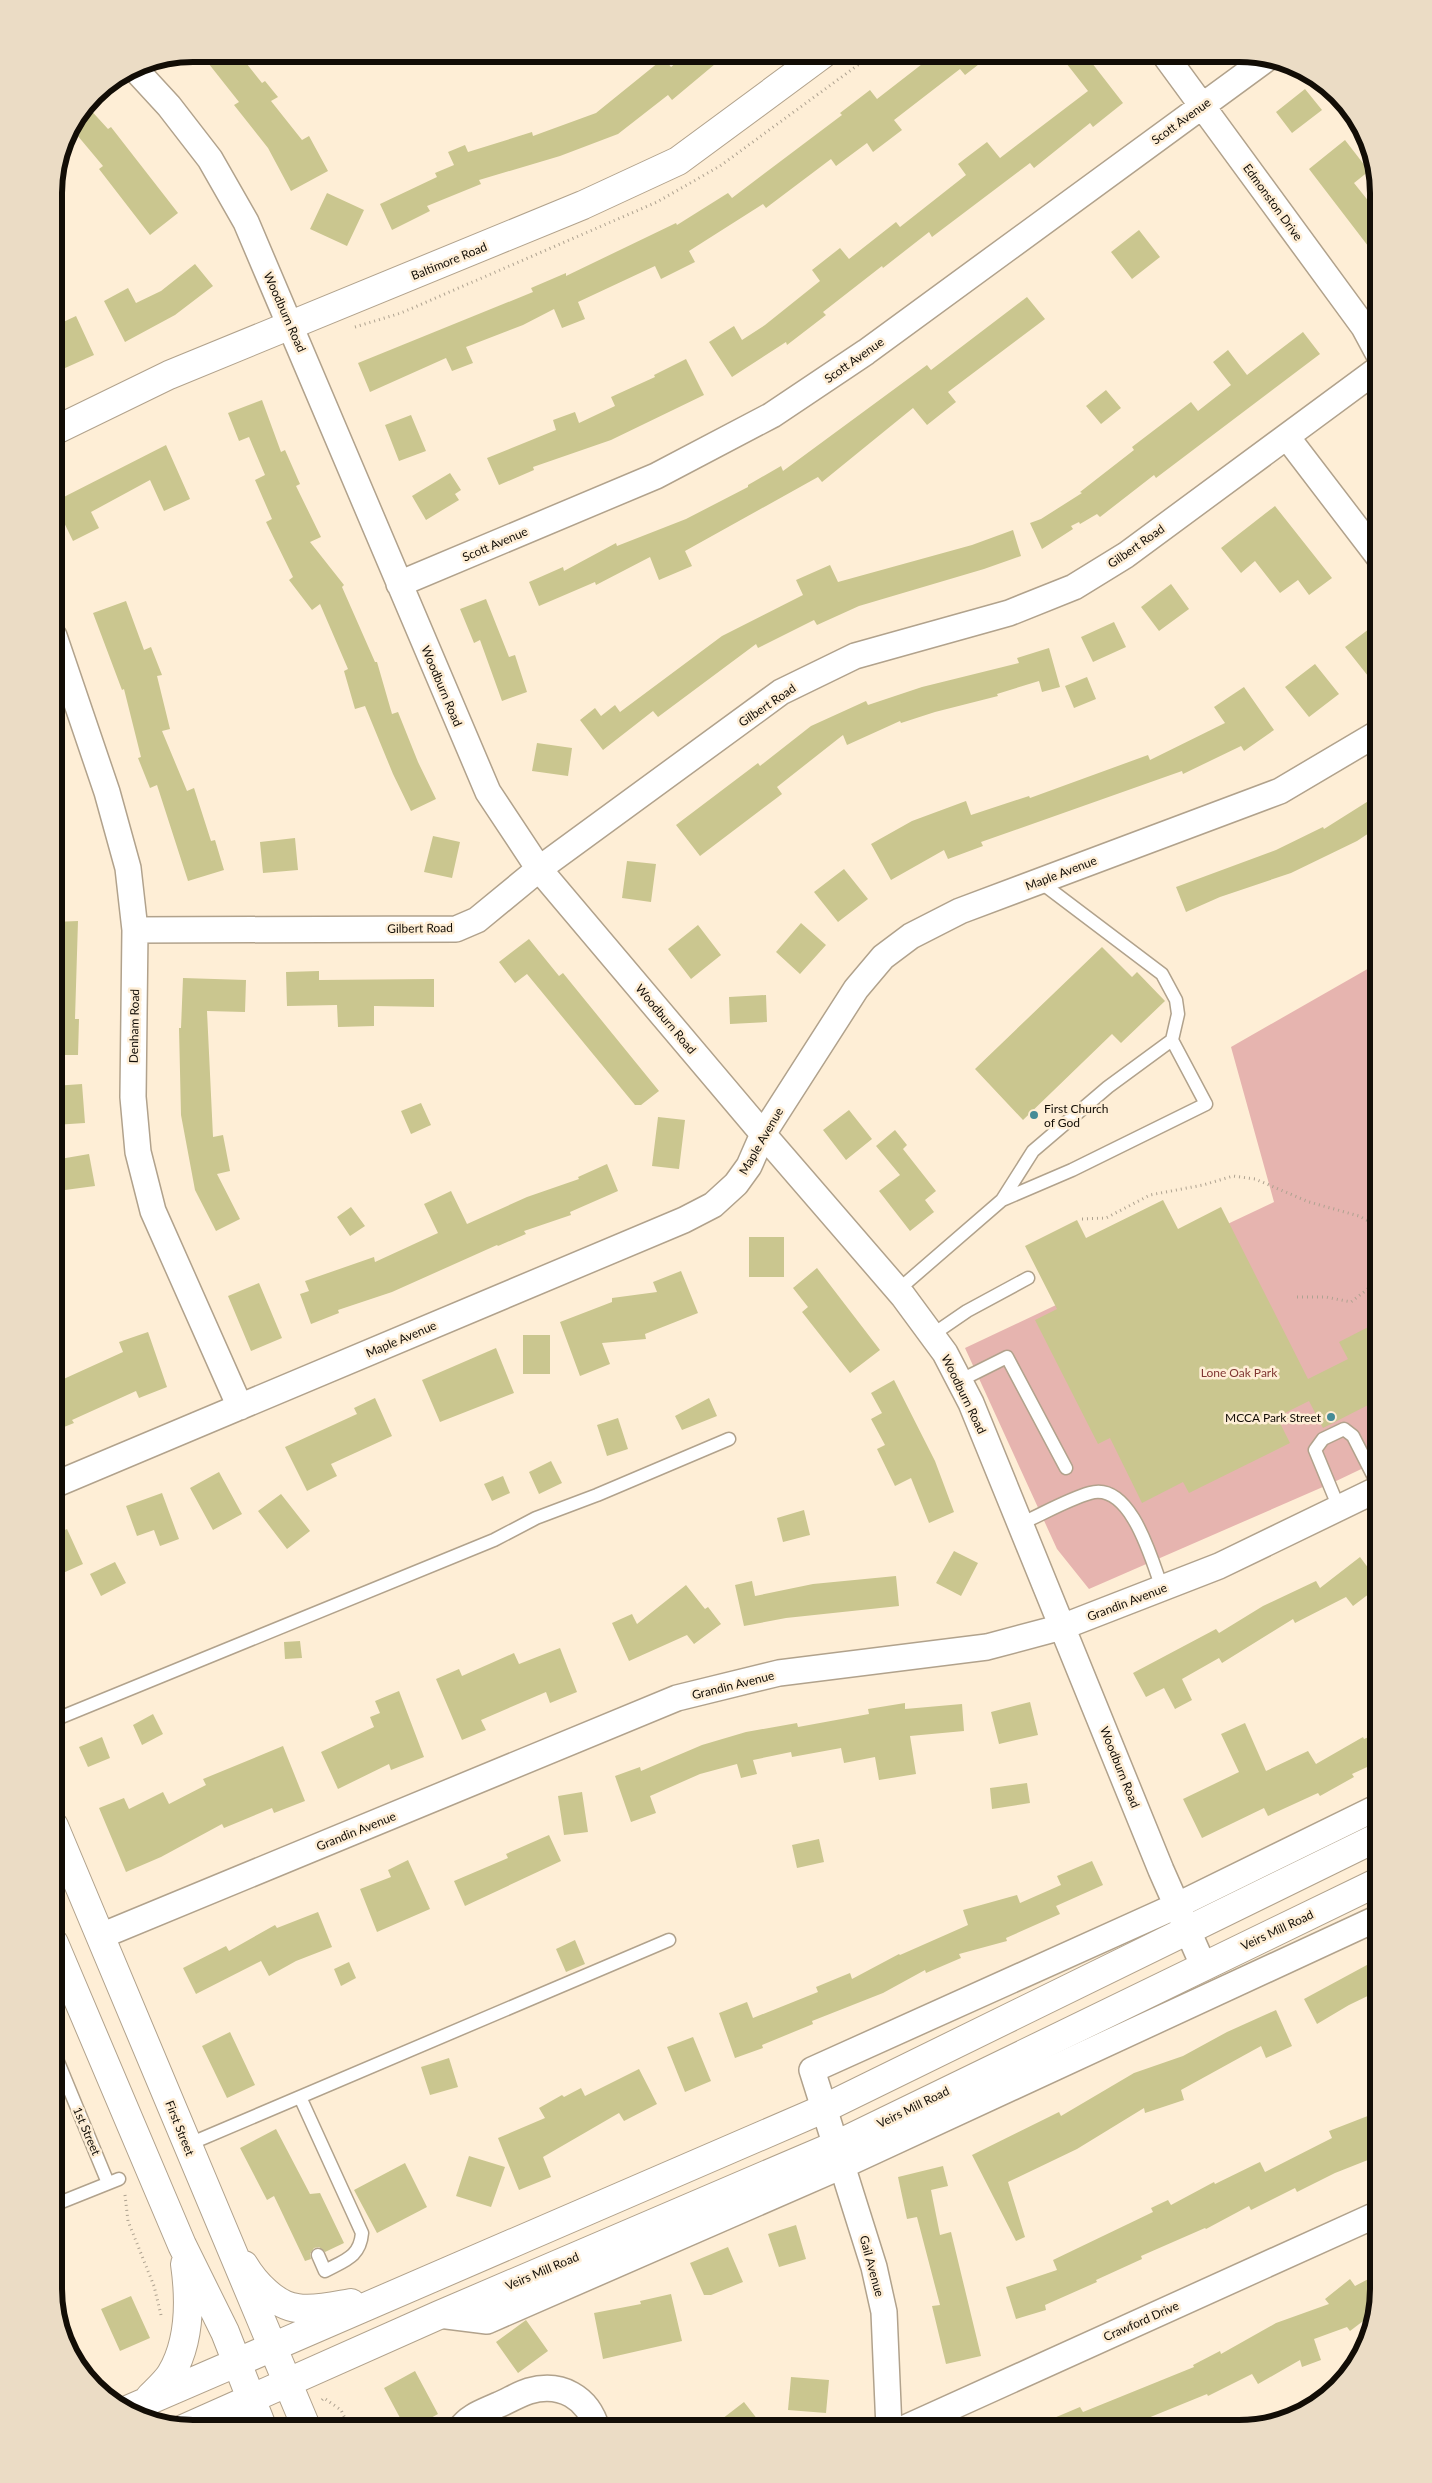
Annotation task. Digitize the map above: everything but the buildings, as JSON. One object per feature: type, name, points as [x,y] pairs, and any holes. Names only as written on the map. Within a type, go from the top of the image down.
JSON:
[{"type":"main road","name":"Baltimore Road","points":[[63,427],[170,375],[583,206],[678,162],[811,63]]},
{"type":"main road","points":[[136,2406],[271,2345],[343,2318],[387,2296],[823,2109],[1370,1841]]},
{"type":"main road","name":"First Street","points":[[62,1845],[303,2420]]},
{"type":"main road","name":"Veirs Mill Road","points":[[201,2420],[439,2315],[839,2155],[1203,1965],[1370,1886]]},
{"type":"main road","points":[[62,1968],[182,2245],[225,2332],[259,2420]]},
{"type":"main road","points":[[220,2224],[251,2276],[278,2300],[296,2308],[322,2308],[387,2296]]},
{"type":"main road","points":[[136,2406],[170,2375],[182,2350],[188,2292],[182,2245]]},
{"type":"street","name":"Edmonston Drive","points":[[1171,63],[1370,338]]},
{"type":"street","name":"Scott Avenue","points":[[399,584],[656,476],[772,415],[866,352],[1259,64]]},
{"type":"street","name":"Woodburn Road","points":[[139,74],[169,106],[210,159],[246,222],[488,792],[539,869],[763,1134],[898,1290],[945,1353],[971,1403],[1176,1906],[1203,1965]]},
{"type":"street","name":"Gilbert Road","points":[[135,930],[456,929],[477,920],[539,869],[781,692],[855,656],[1009,613],[1074,587],[1126,555],[1370,375]]},
{"type":"street","points":[[1287,437],[1370,546]]},
{"type":"street","name":"Denham Road","points":[[63,662],[107,792],[126,859],[135,930],[134,1097],[138,1152],[153,1211],[240,1407]]},
{"type":"street","name":"Maple Avenue","points":[[62,1481],[684,1220],[713,1205],[736,1184],[749,1166],[763,1134],[856,989],[884,957],[911,936],[960,911],[1280,791],[1370,738]]},
{"type":"street","name":"Grandin Avenue","points":[[101,1936],[677,1698],[779,1673],[987,1647],[1062,1627],[1219,1566],[1370,1491]]},
{"type":"street","points":[[823,2109],[812,2070],[1176,1906],[1370,1811]]},
{"type":"street","name":"Veirs Mill Road","points":[[839,2155],[1370,1922]]},
{"type":"street","name":"Gail Avenue","points":[[823,2109],[874,2267],[884,2312],[889,2420]]},
{"type":"street","name":"Crawford Drive","points":[[923,2420],[1370,2218]]},
{"type":"street","points":[[466,2420],[530,2391],[561,2388],[581,2400],[594,2420]]},
{"type":"lane","points":[[898,1290],[1002,1200],[1033,1151],[1108,1087],[1172,1040],[1178,1014],[1177,1007],[1162,974],[1039,881]]},
{"type":"lane","points":[[1002,1200],[1072,1170],[1206,1104],[1172,1040]]},
{"type":"lane","points":[[932,1335],[967,1310],[1028,1278]]},
{"type":"lane","points":[[959,1381],[1007,1357],[1066,1468]]},
{"type":"lane","points":[[1339,1508],[1315,1450],[1323,1439],[1344,1429],[1353,1436],[1370,1471]]},
{"type":"lane","points":[[62,1717],[494,1540],[536,1518],[597,1495],[729,1439]]},
{"type":"lane","points":[[1020,1524],[1092,1492],[1114,1496],[1134,1515],[1162,1588]]},
{"type":"lane","points":[[187,2145],[669,1940]]},
{"type":"lane","name":"1st Street","points":[[62,2070],[113,2181],[62,2202]]},
{"type":"lane","points":[[300,2097],[362,2232],[361,2247],[354,2255],[325,2271],[318,2255]]},
{"type":"path","points":[[1082,1218],[1106,1218],[1150,1195],[1195,1187],[1232,1176],[1256,1179],[1309,1202],[1359,1216],[1370,1222]]},
{"type":"path","points":[[1297,1297],[1326,1297],[1350,1302],[1370,1287]]},
{"type":"path","points":[[324,2398],[341,2410],[346,2420]]},
{"type":"green space","name":"Lone Oak Park","points":[[1370,968],[1370,1465],[1089,1589],[1057,1549],[965,1348],[1274,1202],[1231,1047]]},
{"type":"place","name":"First Church of God","points":[[1034,1115]]},
{"type":"place","name":"MCCA Park Street","points":[[1331,1417]]}]
